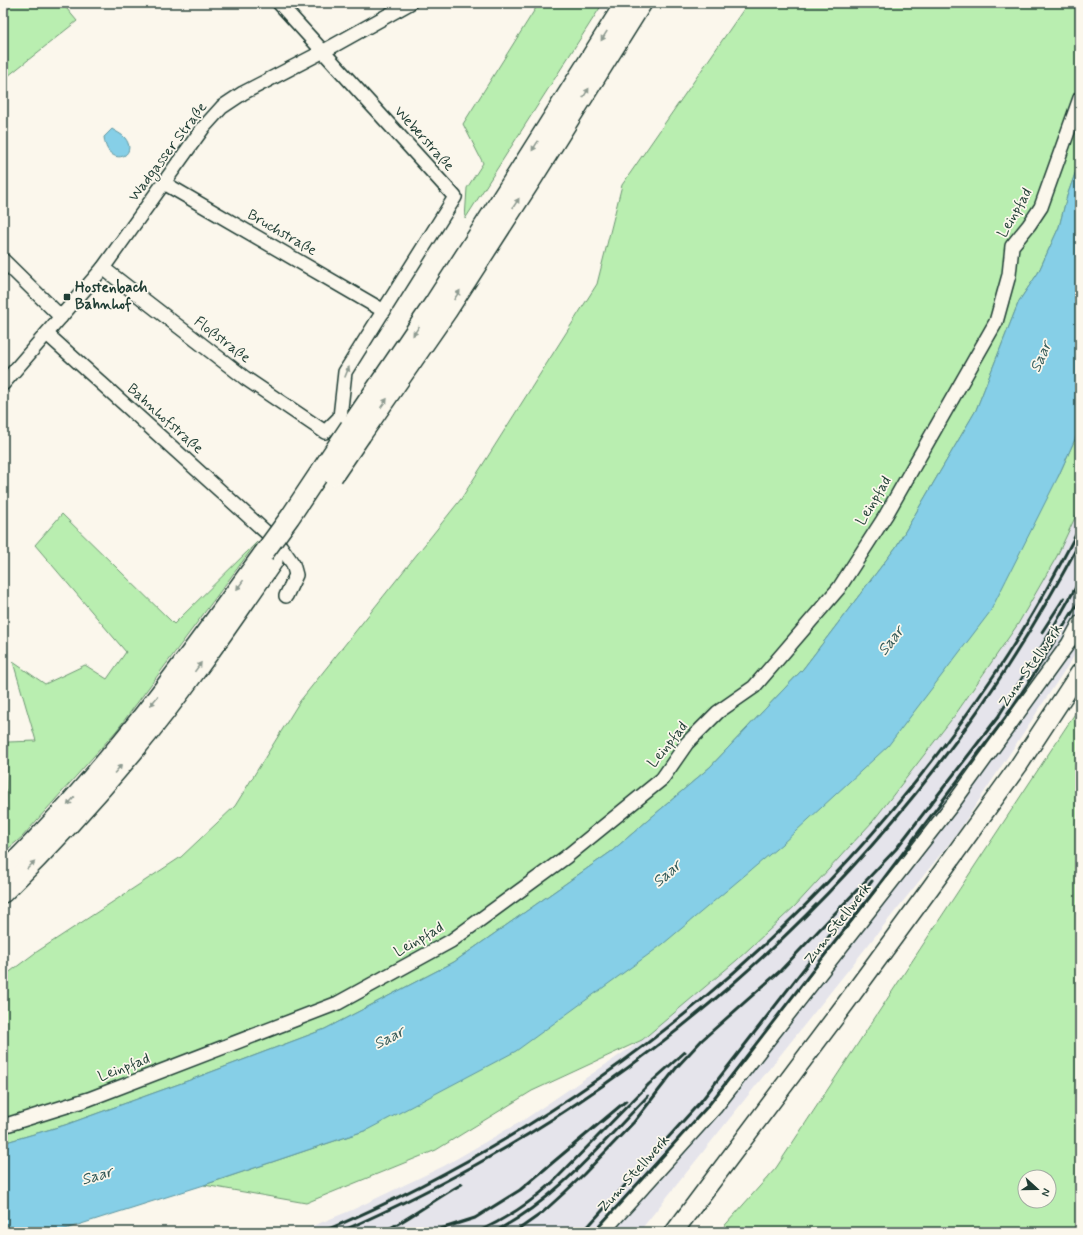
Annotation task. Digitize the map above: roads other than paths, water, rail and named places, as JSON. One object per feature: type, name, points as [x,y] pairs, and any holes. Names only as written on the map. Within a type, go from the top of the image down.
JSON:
[{"type":"highway","points":[[356,431],[435,302],[625,3]]},
{"type":"highway","points":[[3,893],[80,814],[134,752],[218,640],[272,553],[356,431],[447,311],[642,3]]},
{"type":"highway","points":[[3,873],[69,803],[122,743],[193,649],[272,553]]},
{"type":"main road","points":[[674,1232],[931,887],[1019,765],[1080,672]]},
{"type":"street","name":"Weberstraße","points":[[279,3],[455,197],[384,312]]},
{"type":"street","name":"Wadgasser Straße","points":[[3,384],[103,268],[203,128],[222,107],[243,92],[324,51],[410,3]]},
{"type":"street","name":"Leinpfad","points":[[3,1126],[89,1099],[338,1003],[451,941],[566,857],[662,779],[687,743],[718,712],[754,687],[834,593],[886,515],[996,322],[1009,275],[1012,246],[1041,207],[1080,98]]},
{"type":"street","name":"Bruchstraße","points":[[164,183],[384,312]]},
{"type":"street","points":[[3,260],[61,317]]},
{"type":"street","name":"Floßstraße","points":[[103,268],[245,378],[325,432],[340,417],[345,372],[384,312]]},
{"type":"street","name":"Bahnhofstraße","points":[[46,334],[261,528],[272,553],[292,564],[296,575],[286,596]]},
{"type":"street","points":[[272,553],[343,449]]},
{"type":"street","name":"Zum Stellwerk","points":[[603,1232],[715,1108],[928,836],[1068,644],[1080,622]]},
{"type":"water","points":[[112,129],[121,134],[129,145],[126,154],[121,157],[111,153],[106,147],[104,137]]},
{"type":"water","name":"Saar","points":[[1080,160],[1080,428],[1058,477],[990,612],[888,746],[782,844],[663,944],[516,1051],[367,1130],[204,1185],[56,1232],[3,1232],[3,1143],[65,1125],[325,1029],[454,962],[612,851],[710,767],[803,669],[896,547],[976,410],[1019,301],[1038,273],[1059,227],[1067,196]]},
{"type":"railway","points":[[322,1232],[423,1185],[519,1131],[611,1070],[698,1003],[779,931],[856,852],[927,768],[992,678],[1016,641],[1049,585],[1080,527]]},
{"type":"railway","points":[[340,1232],[455,1176],[556,1117],[617,1076],[676,1031],[733,984],[787,934],[839,881],[889,826],[935,769],[994,687],[1030,630],[1080,542]]},
{"type":"railway","points":[[515,1232],[542,1213],[584,1174],[634,1122],[677,1067],[702,1040],[781,970],[896,849],[998,717],[1050,633],[1080,580]]},
{"type":"railway","points":[[1042,632],[1064,598]]},
{"type":"railway","points":[[594,1232],[708,1106],[875,890],[1005,718],[1080,600]]},
{"type":"railway","points":[[583,1232],[702,1100],[872,881]]},
{"type":"railway","points":[[477,1232],[507,1216],[544,1190],[649,1084],[685,1052]]},
{"type":"railway","points":[[494,1232],[516,1219],[557,1188],[595,1152],[648,1096]]},
{"type":"railway","points":[[431,1232],[475,1218],[520,1190],[626,1101]]},
{"type":"railway","points":[[383,1232],[462,1184]]},
{"type":"place","name":"Hostenbach Bahnhof","points":[[67,297]]}]
